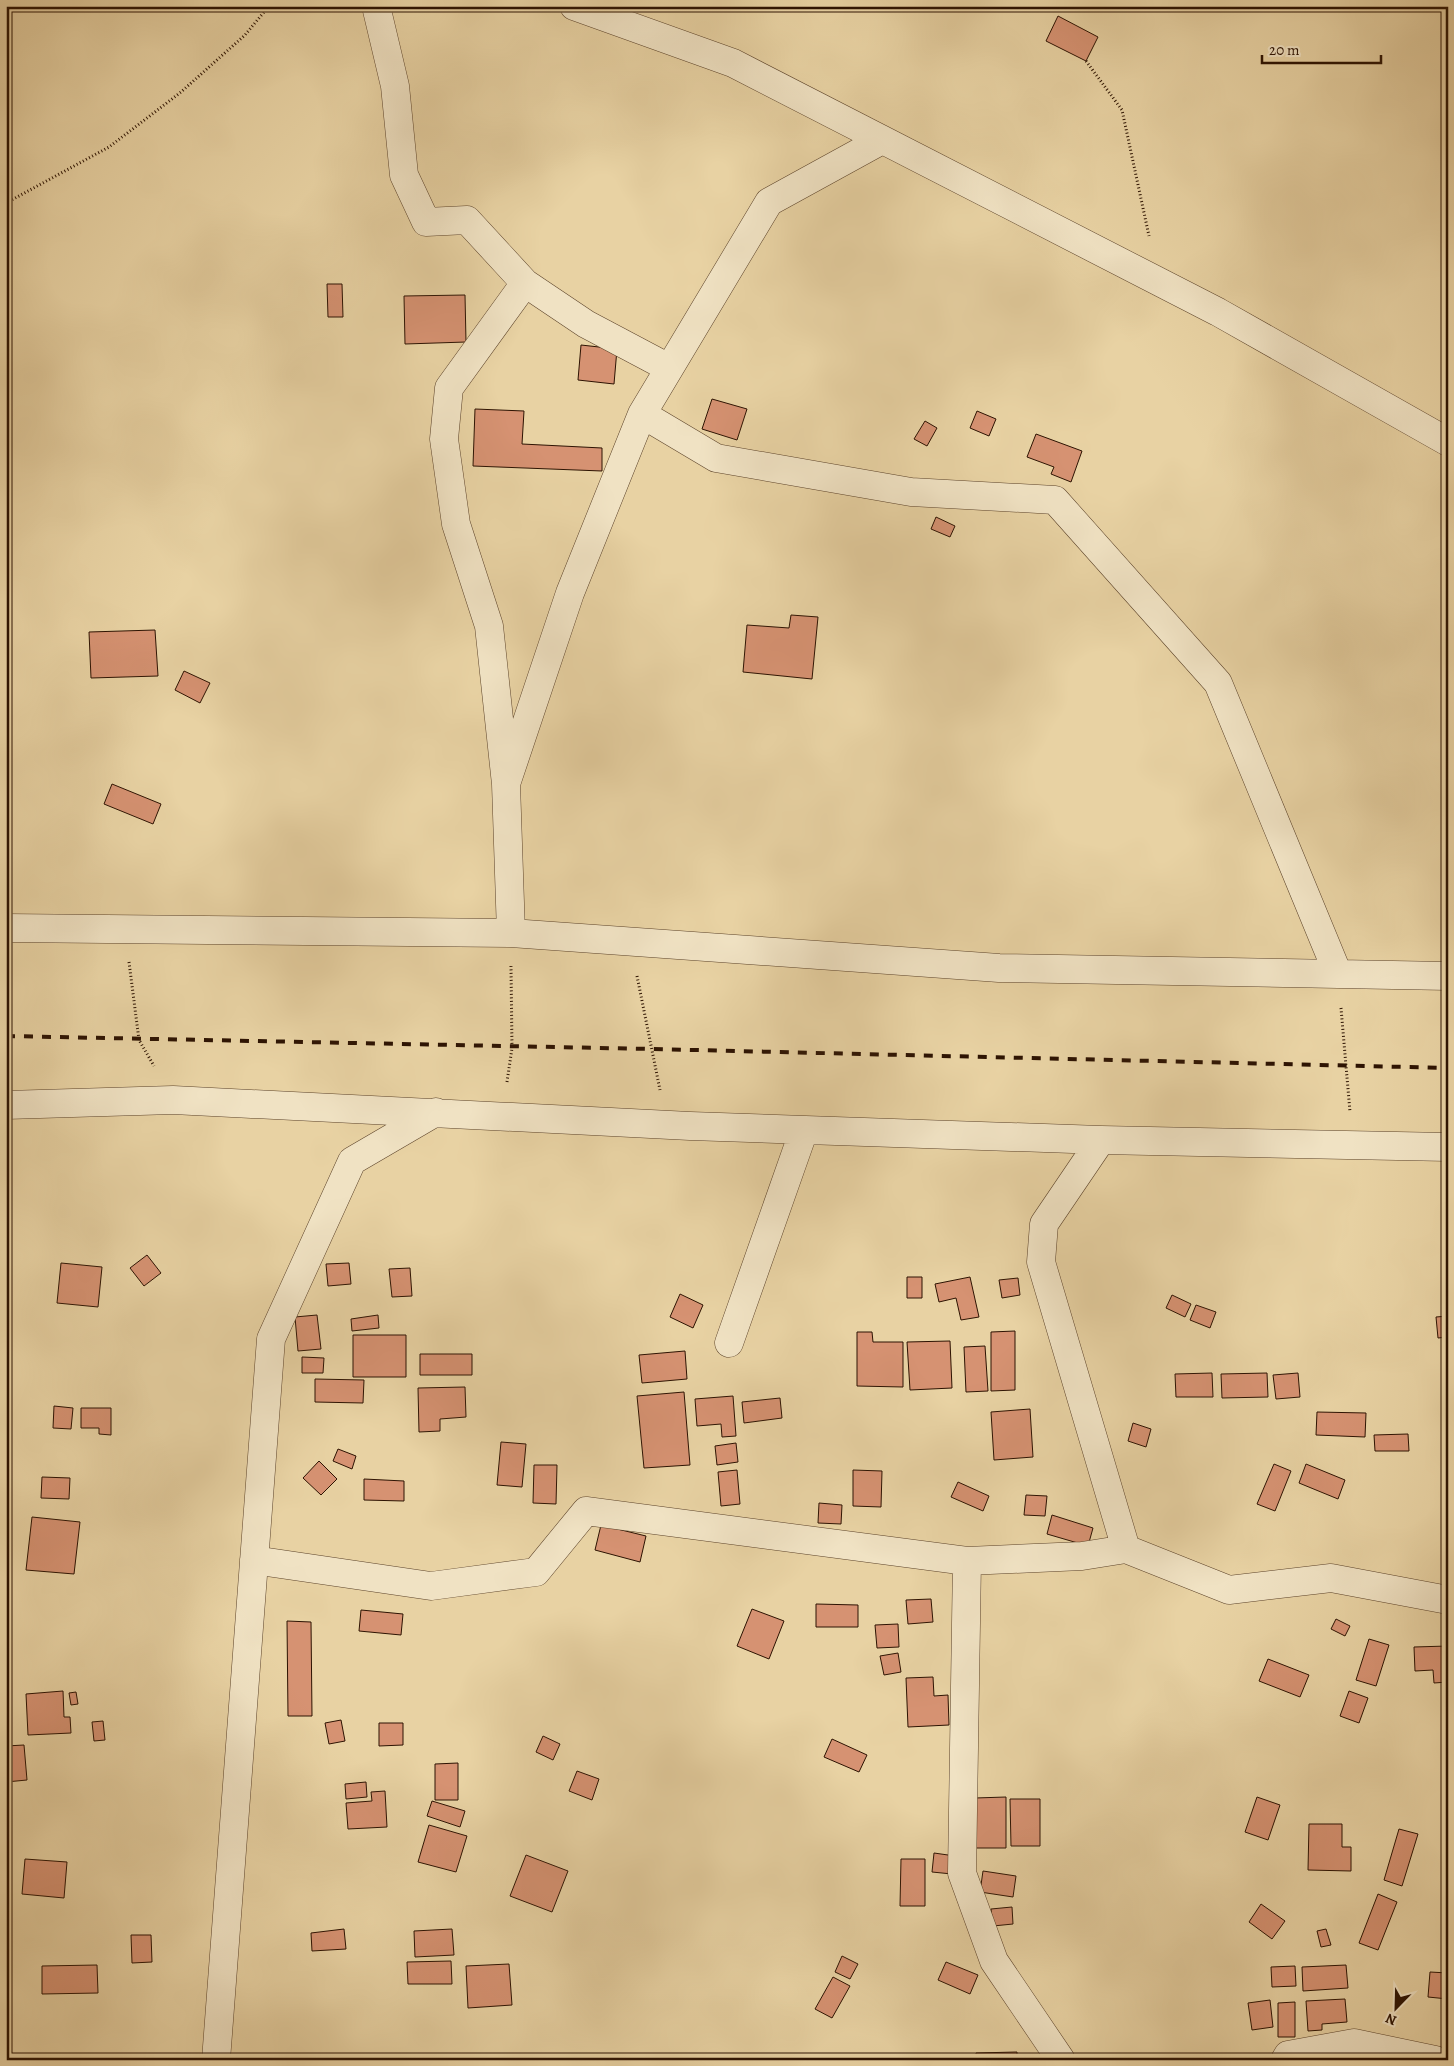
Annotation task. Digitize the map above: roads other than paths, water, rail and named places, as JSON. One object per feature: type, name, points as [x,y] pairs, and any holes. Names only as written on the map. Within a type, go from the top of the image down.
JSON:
[{"type":"street","points":[[376,6],[395,86],[404,175],[426,222],[467,220],[525,283],[586,324],[669,368]]},
{"type":"street","points":[[574,6],[733,63],[1218,312],[1448,442]]},
{"type":"street","points":[[506,784],[570,593],[642,414],[768,202],[882,140]]},
{"type":"street","points":[[511,933],[506,784],[490,626],[456,524],[444,439],[449,388],[525,283]]},
{"type":"street","points":[[642,414],[716,458],[911,492],[1056,500],[1218,683],[1338,974]]},
{"type":"street","points":[[6,928],[511,933],[1000,968],[1448,976]]},
{"type":"street","points":[[6,1106],[173,1100],[666,1125],[804,1130],[1101,1140],[1448,1146]]},
{"type":"street","points":[[216,2060],[271,1338],[352,1161],[436,1112]]},
{"type":"street","points":[[729,1343],[804,1130]]},
{"type":"street","points":[[1101,1140],[1044,1224],[1041,1262],[1126,1549]]},
{"type":"street","points":[[254,1560],[431,1586],[536,1572],[586,1511],[967,1561],[1082,1556],[1126,1549],[1229,1590],[1330,1578],[1448,1600]]},
{"type":"street","points":[[967,1561],[962,1873],[994,1961],[1061,2060]]},
{"type":"street","points":[[1285,2060],[1288,2056],[1354,2043],[1435,2060]]},
{"type":"railway","points":[[6,1036],[1448,1068]]}]
